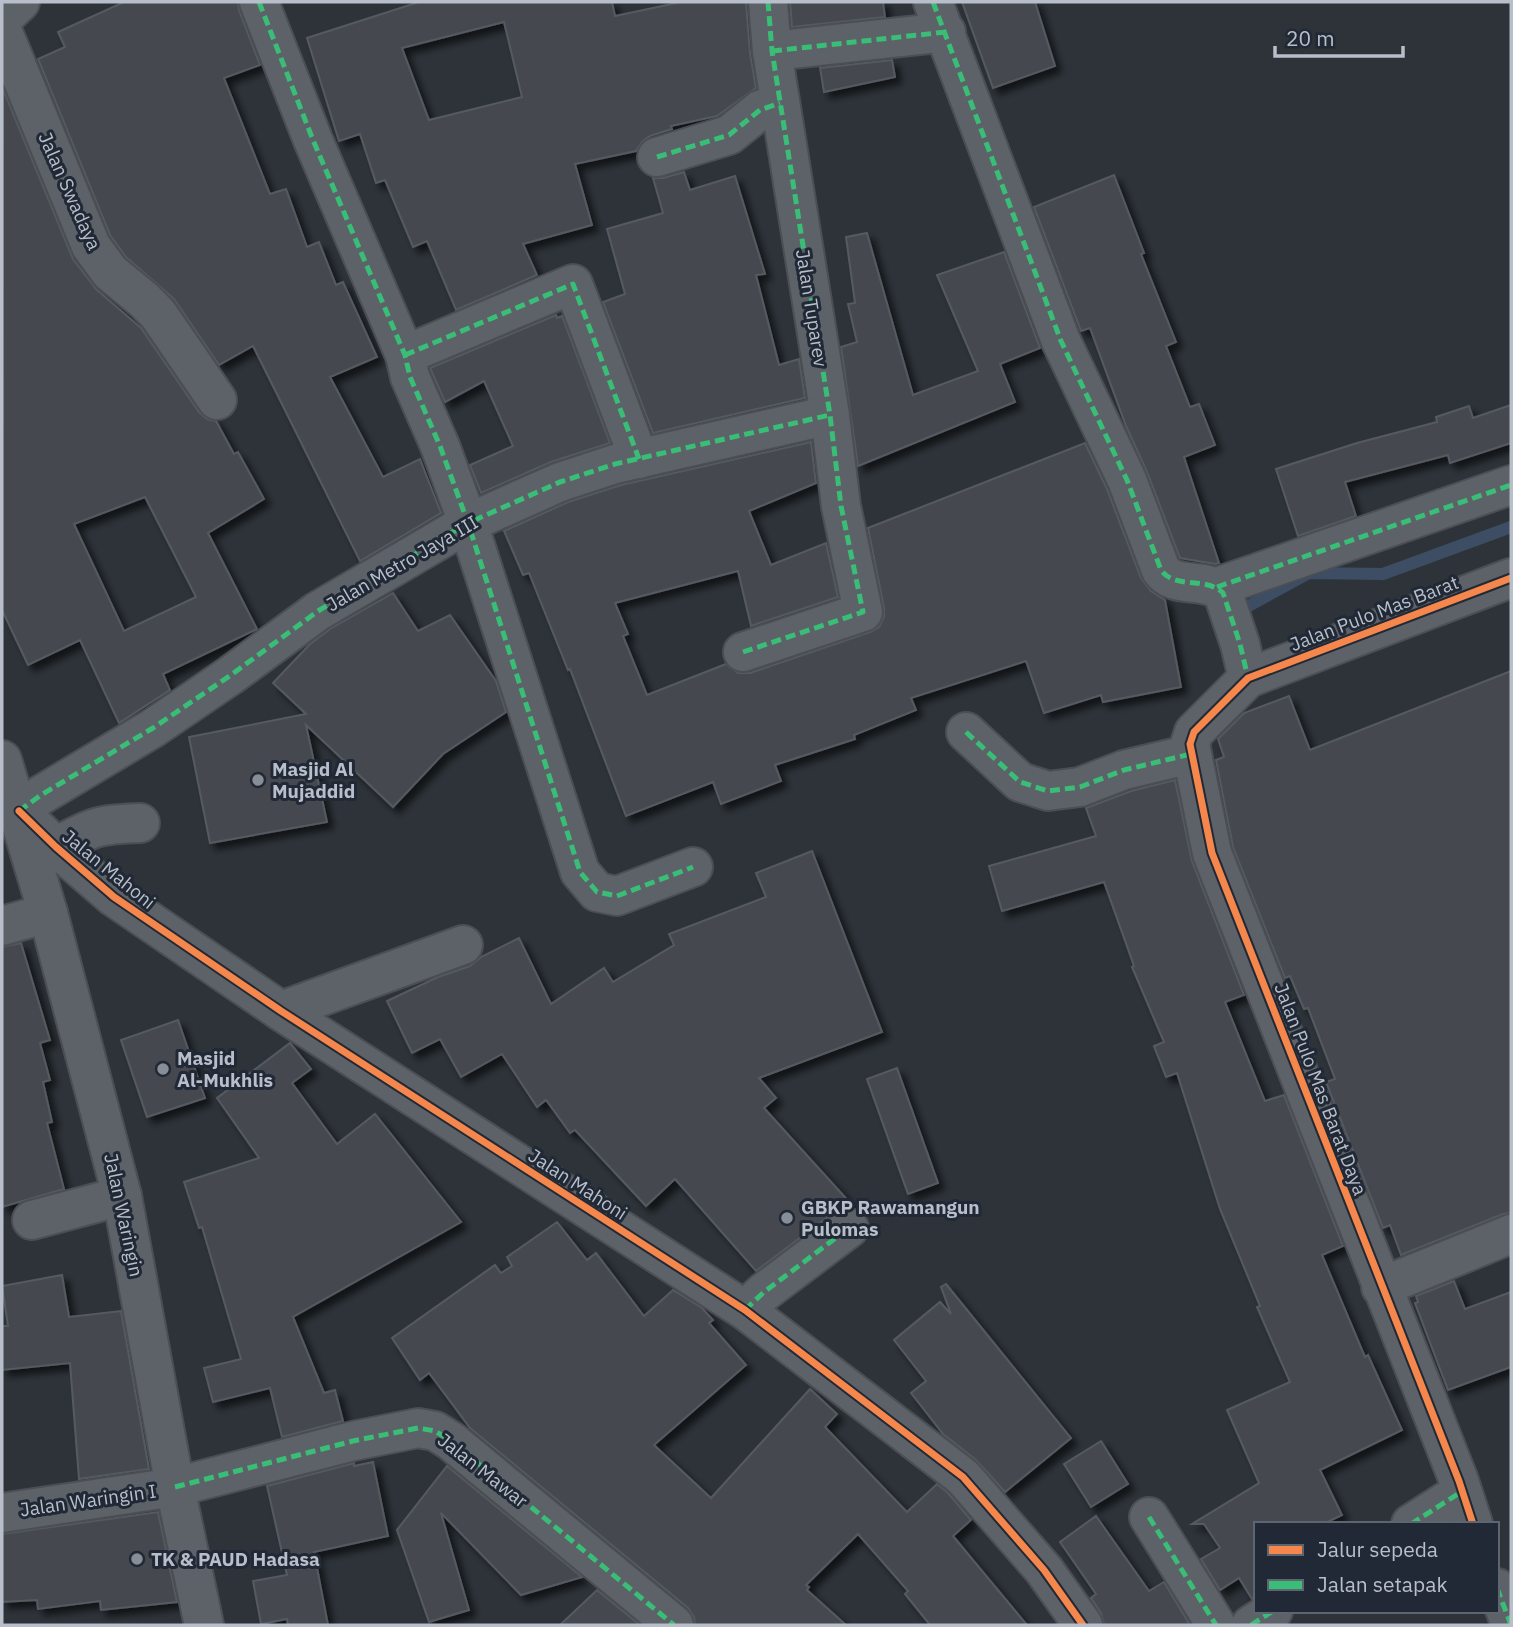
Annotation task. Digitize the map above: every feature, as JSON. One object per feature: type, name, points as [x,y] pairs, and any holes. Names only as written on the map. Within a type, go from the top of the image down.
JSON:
[{"type":"street","points":[[2,19],[20,2]]},
{"type":"street","points":[[259,2],[440,446],[468,523],[580,872],[597,892],[617,896],[693,867]]},
{"type":"street","name":"Jalan Tuparev","points":[[743,652],[863,612],[841,506],[830,415],[772,51],[768,2]]},
{"type":"street","points":[[772,51],[939,17],[1000,185],[1061,341],[1127,480],[1161,570],[1171,579],[1220,590],[1511,485]]},
{"type":"street","name":"Jalan Swadaya","points":[[2,30],[91,246],[110,272],[158,314],[217,400]]},
{"type":"street","points":[[657,158],[729,135],[760,110],[780,103]]},
{"type":"street","points":[[405,355],[573,284],[639,459]]},
{"type":"street","name":"Jalan Metro Jaya III","points":[[19,811],[41,794],[153,728],[318,611],[468,523],[559,482],[639,459],[830,415]]},
{"type":"street","name":"Jalan Pulo Mas Barat","points":[[1244,661],[1511,578]]},
{"type":"street","points":[[966,732],[1020,782],[1048,791],[1080,787],[1124,771],[1191,754],[1190,744],[1194,732],[1244,661],[1220,590]]},
{"type":"street","name":"Jalan Pulo Mas Barat Daya","points":[[1191,754],[1212,853],[1459,1481],[1467,1508]]},
{"type":"street","name":"Jalan Waringin","points":[[2,760],[48,913],[122,1196],[174,1487],[204,1625]]},
{"type":"street","name":"Jalan Mahoni","points":[[19,811],[114,897],[281,1012],[745,1310],[963,1478],[1044,1570],[1083,1625]]},
{"type":"street","points":[[56,847],[85,830],[106,824],[140,823]]},
{"type":"street","points":[[2,926],[48,913]]},
{"type":"street","points":[[281,1012],[463,945]]},
{"type":"street","points":[[32,1220],[122,1196]]},
{"type":"street","points":[[745,1310],[764,1292],[849,1228]]},
{"type":"street","points":[[1381,1287],[1511,1234]]},
{"type":"street","name":"Jalan Mawar","points":[[174,1487],[418,1427],[435,1431],[451,1441],[674,1625]]},
{"type":"street","name":"Jalan Waringin I","points":[[2,1513],[174,1487]]},
{"type":"street","points":[[1418,1522],[1467,1508]]},
{"type":"street","points":[[1149,1517],[1216,1625]]},
{"type":"street","points":[[1499,1593],[1511,1625]]},
{"type":"street","points":[[1251,1625],[1270,1613]]},
{"type":"building","points":[[124,2],[238,2],[260,65],[224,78],[270,194],[286,189],[307,247],[319,242],[336,285],[343,282],[377,357],[330,377],[383,477],[420,459],[441,513],[360,561],[253,346],[219,365],[174,299],[126,257],[110,235],[38,59],[65,47],[58,32]]},
{"type":"building","points":[[419,2],[612,2],[615,16],[681,2],[746,2],[756,88],[717,116],[671,126],[672,129],[650,136],[636,151],[575,164],[592,225],[523,244],[537,275],[456,310],[427,241],[413,247],[385,180],[376,183],[360,134],[339,141],[307,38]],"holes":[[[504,22],[522,97],[429,120],[402,48]]]},
{"type":"building","points":[[790,2],[883,2],[885,17],[792,27]]},
{"type":"building","points":[[962,2],[1035,2],[1055,66],[993,88]]},
{"type":"building","points":[[892,60],[895,77],[824,92],[820,68]]},
{"type":"building","points":[[3,89],[73,259],[96,289],[141,328],[199,412],[207,419],[216,421],[234,454],[238,452],[264,499],[208,533],[257,629],[163,674],[170,690],[119,723],[80,640],[28,665],[2,610]],"holes":[[[145,497],[196,597],[124,631],[74,524]]]},
{"type":"building","points":[[684,172],[690,190],[735,176],[765,274],[756,275],[779,365],[799,359],[805,398],[653,433],[603,302],[625,294],[607,229],[663,213],[653,178]]},
{"type":"building","points":[[1114,175],[1144,253],[1141,254],[1176,342],[1166,346],[1190,407],[1199,404],[1215,445],[1184,457],[1219,563],[1180,558],[1126,426],[1090,328],[1081,331],[1034,207]]},
{"type":"building","points":[[867,233],[913,395],[978,371],[937,275],[1004,252],[1040,348],[1000,364],[1015,402],[858,466],[841,347],[857,342],[848,304],[855,303],[846,237]]},
{"type":"building","points":[[556,315],[557,318],[562,316],[610,443],[551,462],[481,493],[470,465],[513,446],[484,381],[445,402],[430,368]]},
{"type":"building","points":[[1511,405],[1511,443],[1450,463],[1448,455],[1345,482],[1356,516],[1298,536],[1276,469],[1357,443],[1437,422],[1436,417],[1469,406],[1473,418]]},
{"type":"building","points":[[811,442],[816,483],[749,511],[771,565],[826,543],[838,597],[751,626],[738,571],[615,603],[628,634],[623,636],[647,695],[726,664],[738,673],[750,673],[879,627],[884,617],[884,608],[868,528],[1085,443],[1107,489],[1141,578],[1151,591],[1165,600],[1181,687],[1103,702],[1101,695],[1044,713],[1026,661],[911,698],[916,710],[854,735],[855,739],[775,765],[781,781],[721,804],[713,782],[626,816],[570,669],[568,670],[529,573],[523,575],[504,531],[568,502],[621,485]]},
{"type":"building","points":[[393,593],[418,631],[450,615],[496,681],[506,712],[443,754],[393,807],[306,725],[327,822],[210,843],[189,737],[306,714],[273,683],[309,645],[330,629]]},
{"type":"building","points":[[1511,671],[1511,1213],[1401,1255],[1390,1225],[1383,1228],[1326,1082],[1335,1079],[1308,1008],[1304,1009],[1290,976],[1285,978],[1233,847],[1216,760],[1224,757],[1218,739],[1244,713],[1289,696],[1310,750]]},
{"type":"building","points":[[1175,780],[1192,861],[1244,995],[1225,1002],[1265,1101],[1284,1095],[1343,1246],[1322,1255],[1365,1357],[1368,1355],[1402,1430],[1320,1470],[1342,1515],[1327,1522],[1254,1522],[1252,1599],[1239,1578],[1220,1590],[1201,1559],[1220,1548],[1204,1524],[1192,1524],[1259,1483],[1227,1410],[1290,1382],[1257,1307],[1260,1306],[1220,1209],[1177,1073],[1166,1077],[1154,1046],[1164,1042],[1132,967],[1134,966],[1104,882],[1002,911],[989,866],[1096,836],[1086,808],[1131,791]]},
{"type":"building","points":[[812,851],[882,1032],[759,1078],[776,1098],[764,1108],[853,1206],[836,1211],[756,1271],[675,1179],[646,1206],[575,1130],[570,1133],[546,1100],[537,1107],[502,1054],[461,1077],[440,1039],[412,1053],[387,1001],[438,977],[470,966],[481,957],[519,938],[551,1004],[604,968],[613,982],[674,945],[669,934],[766,897],[756,873]]},
{"type":"building","points":[[21,943],[50,1040],[40,1043],[50,1080],[43,1082],[52,1122],[47,1123],[64,1189],[2,1207],[2,947]]},
{"type":"building","name":"Masjid Al-Mukhlis","points":[[178,1020],[205,1098],[147,1117],[121,1040]]},
{"type":"building","points":[[290,1043],[311,1069],[292,1083],[337,1144],[375,1114],[461,1222],[293,1317],[324,1393],[335,1390],[343,1421],[282,1437],[270,1388],[213,1402],[204,1368],[241,1359],[202,1227],[199,1228],[184,1182],[259,1158],[217,1098]]},
{"type":"building","points":[[897,1068],[938,1183],[908,1194],[867,1079]]},
{"type":"building","points":[[557,1222],[587,1260],[596,1253],[644,1316],[673,1290],[702,1308],[713,1320],[709,1323],[746,1365],[654,1445],[711,1498],[810,1389],[837,1414],[825,1427],[907,1512],[937,1484],[948,1493],[971,1520],[953,1536],[1027,1625],[930,1625],[905,1594],[908,1591],[858,1534],[806,1585],[809,1587],[807,1590],[846,1625],[695,1625],[694,1617],[688,1608],[470,1428],[429,1373],[420,1380],[392,1338],[495,1265],[501,1273],[512,1266],[507,1257]]},
{"type":"building","points":[[62,1275],[69,1317],[121,1311],[149,1469],[79,1479],[70,1363],[2,1370],[2,1326],[8,1326],[2,1286]]},
{"type":"building","points":[[1454,1281],[1465,1309],[1511,1292],[1511,1367],[1448,1390],[1415,1303],[1418,1302],[1416,1296]]},
{"type":"building","points":[[946,1284],[1071,1438],[1005,1492],[976,1460],[943,1434],[911,1393],[926,1381],[894,1340],[940,1302],[951,1314],[941,1287]]},
{"type":"building","points":[[1101,1441],[1128,1484],[1091,1507],[1064,1464]]},
{"type":"building","points":[[373,1462],[388,1536],[314,1552],[328,1625],[288,1625],[287,1619],[261,1624],[253,1581],[287,1575],[267,1486],[354,1463],[354,1466]]},
{"type":"building","points":[[447,1466],[582,1577],[521,1595],[441,1513],[469,1610],[429,1622],[397,1530]]},
{"type":"building","points":[[158,1512],[177,1602],[101,1610],[100,1601],[38,1609],[37,1600],[2,1602],[2,1534]]},
{"type":"building","points":[[1096,1516],[1149,1591],[1164,1582],[1190,1625],[1104,1625],[1101,1613],[1091,1598],[1096,1594],[1060,1542]]},
{"type":"building","points":[[597,1590],[640,1625],[560,1625]]},
{"type":"waterway","points":[[1243,609],[1309,573],[1383,574],[1511,527]]},
{"type":"marked path","points":[[259,2],[440,446],[468,523],[580,872],[597,892],[617,896],[693,867]]},
{"type":"marked path","points":[[743,652],[863,612],[841,506],[830,415],[772,51],[768,2]]},
{"type":"marked path","points":[[933,2],[1061,341],[1127,480],[1161,570],[1174,580],[1208,585],[1223,593],[1248,678],[1243,683]]},
{"type":"marked path","points":[[772,51],[946,32]]},
{"type":"marked path","points":[[657,157],[729,135],[760,110],[780,103]]},
{"type":"marked path","points":[[405,355],[573,284],[639,459]]},
{"type":"marked path","points":[[19,811],[153,728],[318,611],[468,523],[560,482],[615,464],[830,415]]},
{"type":"marked path","points":[[1217,587],[1511,485]]},
{"type":"marked path","points":[[966,732],[1020,782],[1048,791],[1080,787],[1124,770],[1191,754]]},
{"type":"marked path","points":[[745,1310],[764,1292],[849,1228]]},
{"type":"marked path","points":[[175,1487],[353,1441],[418,1428],[435,1431],[451,1441],[674,1625]]},
{"type":"marked path","points":[[1414,1522],[1461,1492]]},
{"type":"marked path","points":[[1149,1517],[1216,1625]]},
{"type":"marked path","points":[[1499,1593],[1511,1625]]},
{"type":"marked path","points":[[1251,1625],[1270,1613]]},
{"type":"cycle path","points":[[1472,1522],[1459,1481],[1212,853],[1190,744],[1194,732],[1248,678],[1511,578]]},
{"type":"cycle path","points":[[19,811],[114,897],[281,1011],[745,1310],[963,1477],[1044,1570],[1083,1625]]},
{"type":"place","name":"Masjid Al Mujaddid","points":[[258,780]]},
{"type":"place","name":"Masjid Al-Mukhlis","points":[[163,1069]]},
{"type":"place","name":"GBKP Rawamangun Pulomas","points":[[787,1218]]},
{"type":"place","name":"TK & PAUD Hadasa","points":[[137,1559]]}]
